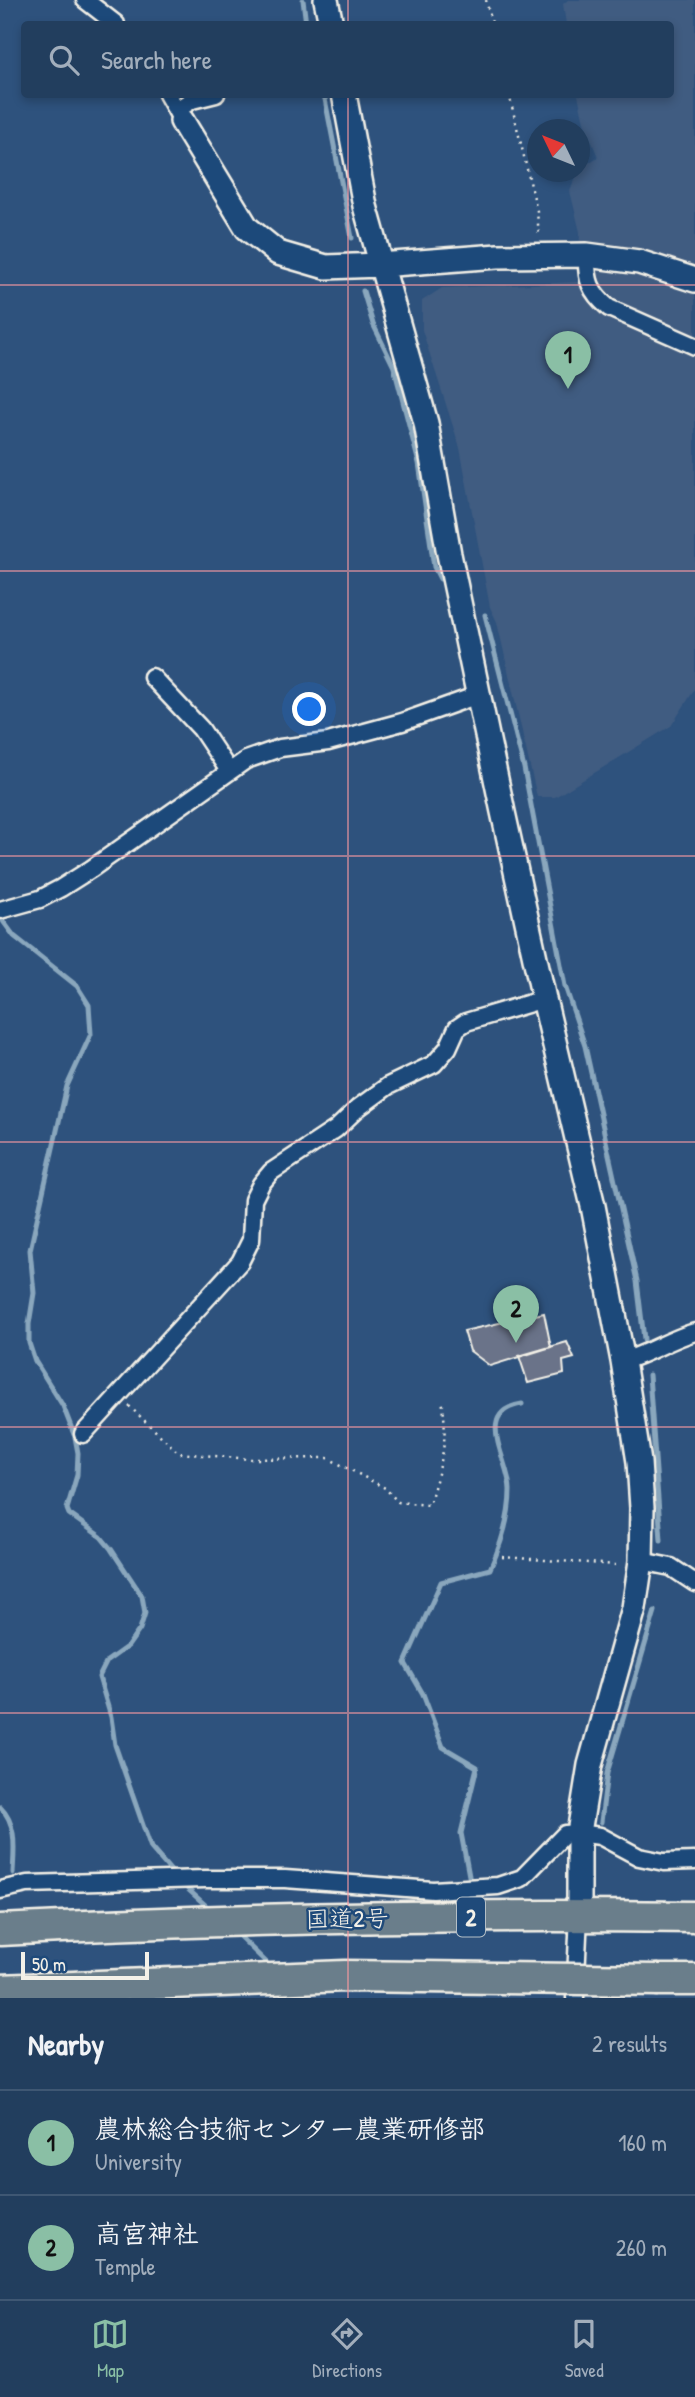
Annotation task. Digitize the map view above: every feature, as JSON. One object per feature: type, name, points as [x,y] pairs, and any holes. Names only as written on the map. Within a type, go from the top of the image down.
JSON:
[{"type":"highway","name":"国道2号","points":[[0,1930],[246,1919],[579,1915],[695,1917]]},
{"type":"highway","points":[[0,1990],[345,1976],[695,1980]]},
{"type":"street","points":[[85,0],[112,21]]},
{"type":"street","points":[[326,0],[330,21]]},
{"type":"street","points":[[169,98],[247,228],[278,253],[326,267],[541,254],[587,255],[639,262],[695,280]]},
{"type":"street","points":[[179,115],[192,100],[200,98]]},
{"type":"street","points":[[345,98],[365,206],[426,423],[478,695],[544,999],[593,1206],[623,1361],[639,1462],[641,1561],[634,1608],[590,1765],[579,1833],[575,1998]]},
{"type":"street","points":[[587,255],[586,277],[600,300],[609,308],[695,346]]},
{"type":"street","points":[[152,677],[201,729],[229,771]]},
{"type":"street","points":[[0,909],[40,899],[61,888],[229,771],[261,753],[328,742],[402,722],[478,695]]},
{"type":"street","points":[[83,1434],[240,1262],[251,1240],[253,1200],[271,1172],[336,1129],[358,1108],[388,1086],[434,1064],[448,1048],[457,1028],[466,1022],[544,999]]},
{"type":"street","points":[[623,1361],[695,1332]]},
{"type":"street","points":[[641,1561],[671,1567],[695,1583]]},
{"type":"street","points":[[0,1889],[27,1884],[205,1879],[285,1879],[433,1890],[498,1886],[522,1878],[565,1834],[579,1833],[600,1836],[639,1857],[664,1863],[695,1861]]},
{"type":"path","points":[[486,0],[491,21]]},
{"type":"path","points":[[510,98],[537,211],[541,254]]},
{"type":"path","points":[[119,1396],[179,1452],[250,1459],[328,1458],[384,1488],[398,1502],[429,1506],[445,1446],[442,1398]]},
{"type":"path","points":[[502,1557],[617,1565]]},
{"type":"shaded area","points":[[568,0],[695,0],[695,689],[671,726],[555,797],[537,797],[497,622],[490,607],[460,448],[422,330],[422,301],[442,288],[578,282],[580,232],[570,191],[574,182],[590,182],[590,162],[598,157],[590,137],[590,119],[583,119],[579,98],[674,98],[674,21],[566,21],[563,4]]},
{"type":"building","points":[[544,1313],[551,1347],[490,1366],[470,1351],[464,1331]]},
{"type":"building","points":[[567,1342],[574,1358],[563,1361],[564,1374],[528,1383],[519,1356]]},
{"type":"waterway","points":[[303,0],[306,21]]},
{"type":"waterway","points":[[325,98],[352,238]]},
{"type":"waterway","points":[[363,291],[373,324],[394,367],[419,463],[434,567],[440,579]]},
{"type":"waterway","points":[[485,615],[524,768],[565,986],[585,1046],[637,1281],[644,1339]]},
{"type":"waterway","points":[[3,921],[14,936],[77,986],[89,1005],[91,1034],[67,1086],[30,1250],[34,1293],[29,1343],[35,1361],[63,1406],[75,1437],[78,1453],[77,1475],[67,1509],[69,1514],[101,1537],[142,1596],[145,1613],[140,1629],[128,1646],[107,1661],[99,1677],[111,1717],[115,1745],[151,1848],[176,1877]]},
{"type":"waterway","points":[[649,1375],[661,1540]]},
{"type":"waterway","points":[[469,1876],[461,1833],[477,1767],[443,1747],[423,1694],[405,1663],[441,1582],[490,1569],[504,1530],[510,1500],[508,1478],[496,1427],[499,1417],[507,1409],[522,1404]]},
{"type":"waterway","points":[[601,1822],[607,1773],[655,1611]]},
{"type":"waterway","points":[[0,1807],[10,1821],[12,1830],[13,1873]]},
{"type":"waterway","points":[[182,1884],[211,1910]]},
{"type":"waterway","points":[[234,1931],[272,1968]]},
{"type":"waterway","points":[[290,1988],[299,1998]]},
{"type":"place","name":"農林総合技術センター農業研修部","points":[[568,389]]},
{"type":"place","name":"高宮神社","points":[[516,1343]]}]
